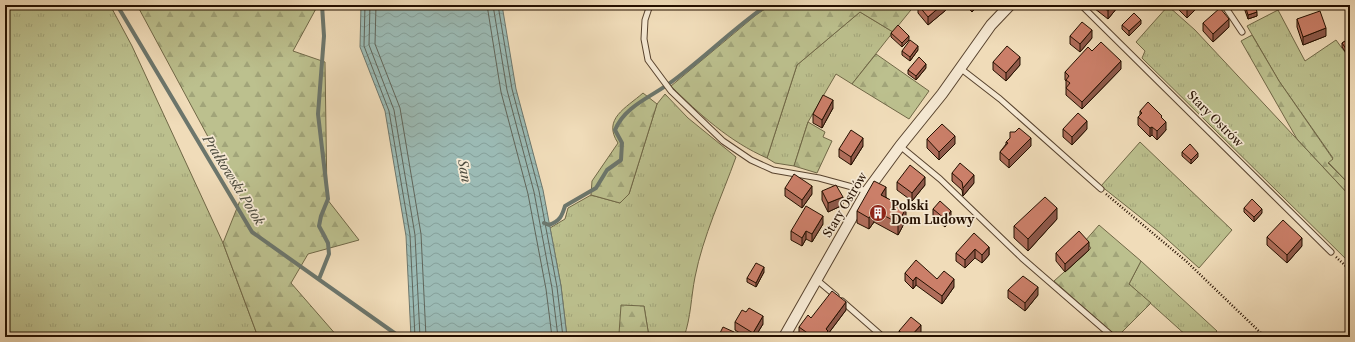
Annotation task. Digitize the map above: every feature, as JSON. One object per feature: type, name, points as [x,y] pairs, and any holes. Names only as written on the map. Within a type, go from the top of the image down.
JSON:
[{"type":"street","name":"Stary Ostrów","points":[[784,337],[867,191],[900,146],[942,94],[991,25],[1010,5]]},
{"type":"lane","points":[[650,5],[645,20],[644,38],[648,60],[670,91],[723,141],[751,160],[773,170],[819,178],[867,191]]},
{"type":"lane","name":"Stary Ostrów","points":[[1081,5],[1331,252]]},
{"type":"lane","points":[[1224,5],[1242,32]]},
{"type":"lane","points":[[960,68],[1000,99],[1101,189]]},
{"type":"lane","points":[[900,146],[940,178],[1022,258],[1113,337]]},
{"type":"lane","points":[[817,280],[883,337]]},
{"type":"path","points":[[1101,189],[1186,260],[1265,337]]},
{"type":"path","points":[[1331,252],[1350,270]]},
{"type":"green space","points":[[5,5],[110,5],[132,46],[223,243],[258,337],[5,337]]},
{"type":"green space","points":[[137,5],[318,5],[293,51],[325,62],[327,199],[359,240],[308,254],[291,283],[338,337],[258,337],[223,243],[241,198]]},
{"type":"green space","points":[[771,5],[915,5],[893,32],[860,12],[797,65],[767,158],[728,136],[693,107],[671,86],[756,15]]},
{"type":"green space","points":[[1168,6],[1195,30],[1350,196],[1350,263],[1142,58],[1145,51],[1136,42]]},
{"type":"green space","points":[[1278,10],[1305,61],[1336,40],[1350,59],[1350,185],[1328,162],[1333,158],[1279,81],[1247,26]]},
{"type":"green space","points":[[860,12],[893,32],[852,84],[836,74],[808,122],[794,166],[775,163],[767,158],[797,65]]},
{"type":"green space","points":[[1252,35],[1279,81],[1333,159],[1328,163],[1350,185],[1350,196],[1297,139],[1241,41]]},
{"type":"green space","points":[[876,54],[929,91],[909,119],[852,84]]},
{"type":"green space","points":[[643,93],[657,104],[629,194],[620,203],[591,195],[592,181],[618,143],[614,135],[614,121],[623,109]]},
{"type":"green space","points":[[665,94],[688,118],[736,157],[713,216],[698,262],[690,314],[684,337],[649,337],[644,306],[619,334],[622,337],[567,337],[561,286],[550,228],[565,219],[568,208],[591,195],[620,203],[629,194],[657,104]]},
{"type":"green space","points":[[808,122],[825,132],[823,137],[832,141],[817,173],[794,166]]},
{"type":"green space","points":[[1140,142],[1232,230],[1199,268],[1159,232],[1101,186]]},
{"type":"green space","points":[[1099,225],[1141,261],[1129,284],[1151,303],[1117,337],[1054,281],[1091,248],[1085,241]]},
{"type":"green space","points":[[1141,261],[1217,331],[1212,337],[1188,337],[1129,284]]},
{"type":"green space","points":[[621,305],[644,306],[649,337],[622,337],[619,334]]},
{"type":"water","name":"San","points":[[361,5],[502,5],[516,89],[543,190],[561,286],[567,337],[411,337],[406,236],[385,111],[360,47]]},
{"type":"building","points":[[918,5],[942,5],[928,17]]},
{"type":"building","points":[[1100,5],[1113,5],[1108,11]]},
{"type":"building","points":[[1182,5],[1192,5],[1187,10]]},
{"type":"building","points":[[1245,5],[1255,5],[1257,12],[1248,15]]},
{"type":"building","points":[[1220,8],[1229,19],[1213,34],[1203,23]]},
{"type":"building","points":[[1320,11],[1326,28],[1303,37],[1297,19]]},
{"type":"building","points":[[1134,13],[1141,20],[1129,31],[1122,25]]},
{"type":"building","points":[[1082,22],[1092,30],[1080,44],[1070,36]]},
{"type":"building","points":[[898,25],[909,36],[902,43],[891,33]]},
{"type":"building","points":[[1350,38],[1350,52],[1349,53],[1342,43]]},
{"type":"building","points":[[910,40],[918,46],[910,57],[902,51]]},
{"type":"building","points":[[1101,42],[1121,61],[1082,102],[1066,88],[1070,83],[1066,80],[1069,76],[1065,72],[1088,47],[1092,51]]},
{"type":"building","points":[[1007,46],[1020,57],[1006,73],[993,62]]},
{"type":"building","points":[[919,57],[926,64],[916,76],[908,70]]},
{"type":"building","points":[[823,95],[833,100],[822,120],[813,114]]},
{"type":"building","points":[[1148,102],[1166,122],[1157,131],[1152,127],[1150,128],[1138,117],[1142,113],[1140,111]]},
{"type":"building","points":[[1078,113],[1087,121],[1072,137],[1063,129]]},
{"type":"building","points":[[942,124],[955,136],[939,152],[927,139]]},
{"type":"building","points":[[1019,128],[1031,138],[1009,160],[1000,152],[1008,143],[1006,142],[1010,138],[1010,132],[1015,132]]},
{"type":"building","points":[[851,130],[863,138],[851,157],[839,149]]},
{"type":"building","points":[[1190,144],[1198,153],[1191,160],[1182,152]]},
{"type":"building","points":[[960,163],[974,175],[963,188],[962,182],[952,173]]},
{"type":"building","points":[[910,165],[925,177],[912,193],[897,182]]},
{"type":"building","points":[[794,174],[812,186],[802,200],[785,188]]},
{"type":"building","points":[[874,181],[886,187],[881,195],[906,208],[898,223],[874,210],[869,218],[857,211]]},
{"type":"building","points":[[836,185],[843,197],[828,203],[822,191]]},
{"type":"building","points":[[1045,197],[1057,208],[1028,239],[1014,226]]},
{"type":"building","points":[[1252,199],[1262,209],[1254,217],[1244,208]]},
{"type":"building","points":[[940,201],[951,211],[945,219],[933,209]]},
{"type":"building","points":[[806,206],[823,216],[812,234],[806,231],[802,238],[791,231]]},
{"type":"building","points":[[1283,220],[1302,238],[1287,255],[1267,237]]},
{"type":"building","points":[[1079,231],[1089,242],[1065,264],[1056,253]]},
{"type":"building","points":[[974,233],[989,247],[982,255],[975,249],[965,260],[956,253]]},
{"type":"building","points":[[916,260],[937,279],[944,271],[954,279],[942,296],[916,277],[913,281],[905,273]]},
{"type":"building","points":[[756,263],[764,267],[756,283],[747,278]]},
{"type":"building","points":[[1023,276],[1038,287],[1025,303],[1008,290]]},
{"type":"building","points":[[832,291],[846,302],[826,329],[828,331],[823,337],[813,337],[799,327],[808,315],[811,318]]},
{"type":"building","points":[[749,308],[763,316],[753,333],[735,322],[742,310],[746,312]]},
{"type":"building","points":[[911,317],[921,325],[910,337],[907,337],[899,331]]},
{"type":"building","points":[[723,327],[734,332],[732,337],[718,337]]},
{"type":"waterway","name":"Prałkowski Potok","points":[[117,5],[252,232],[400,337]]},
{"type":"waterway","points":[[319,279],[329,254],[328,243],[319,226],[321,216],[328,199],[318,114],[324,36],[322,5]]},
{"type":"waterway","points":[[544,223],[549,225],[558,220],[562,215],[565,206],[596,188],[607,170],[621,160],[622,143],[615,130],[620,121],[633,107],[674,80],[767,5]]},
{"type":"place","name":"Polski Dom Ludowy","points":[[878,213]]}]
